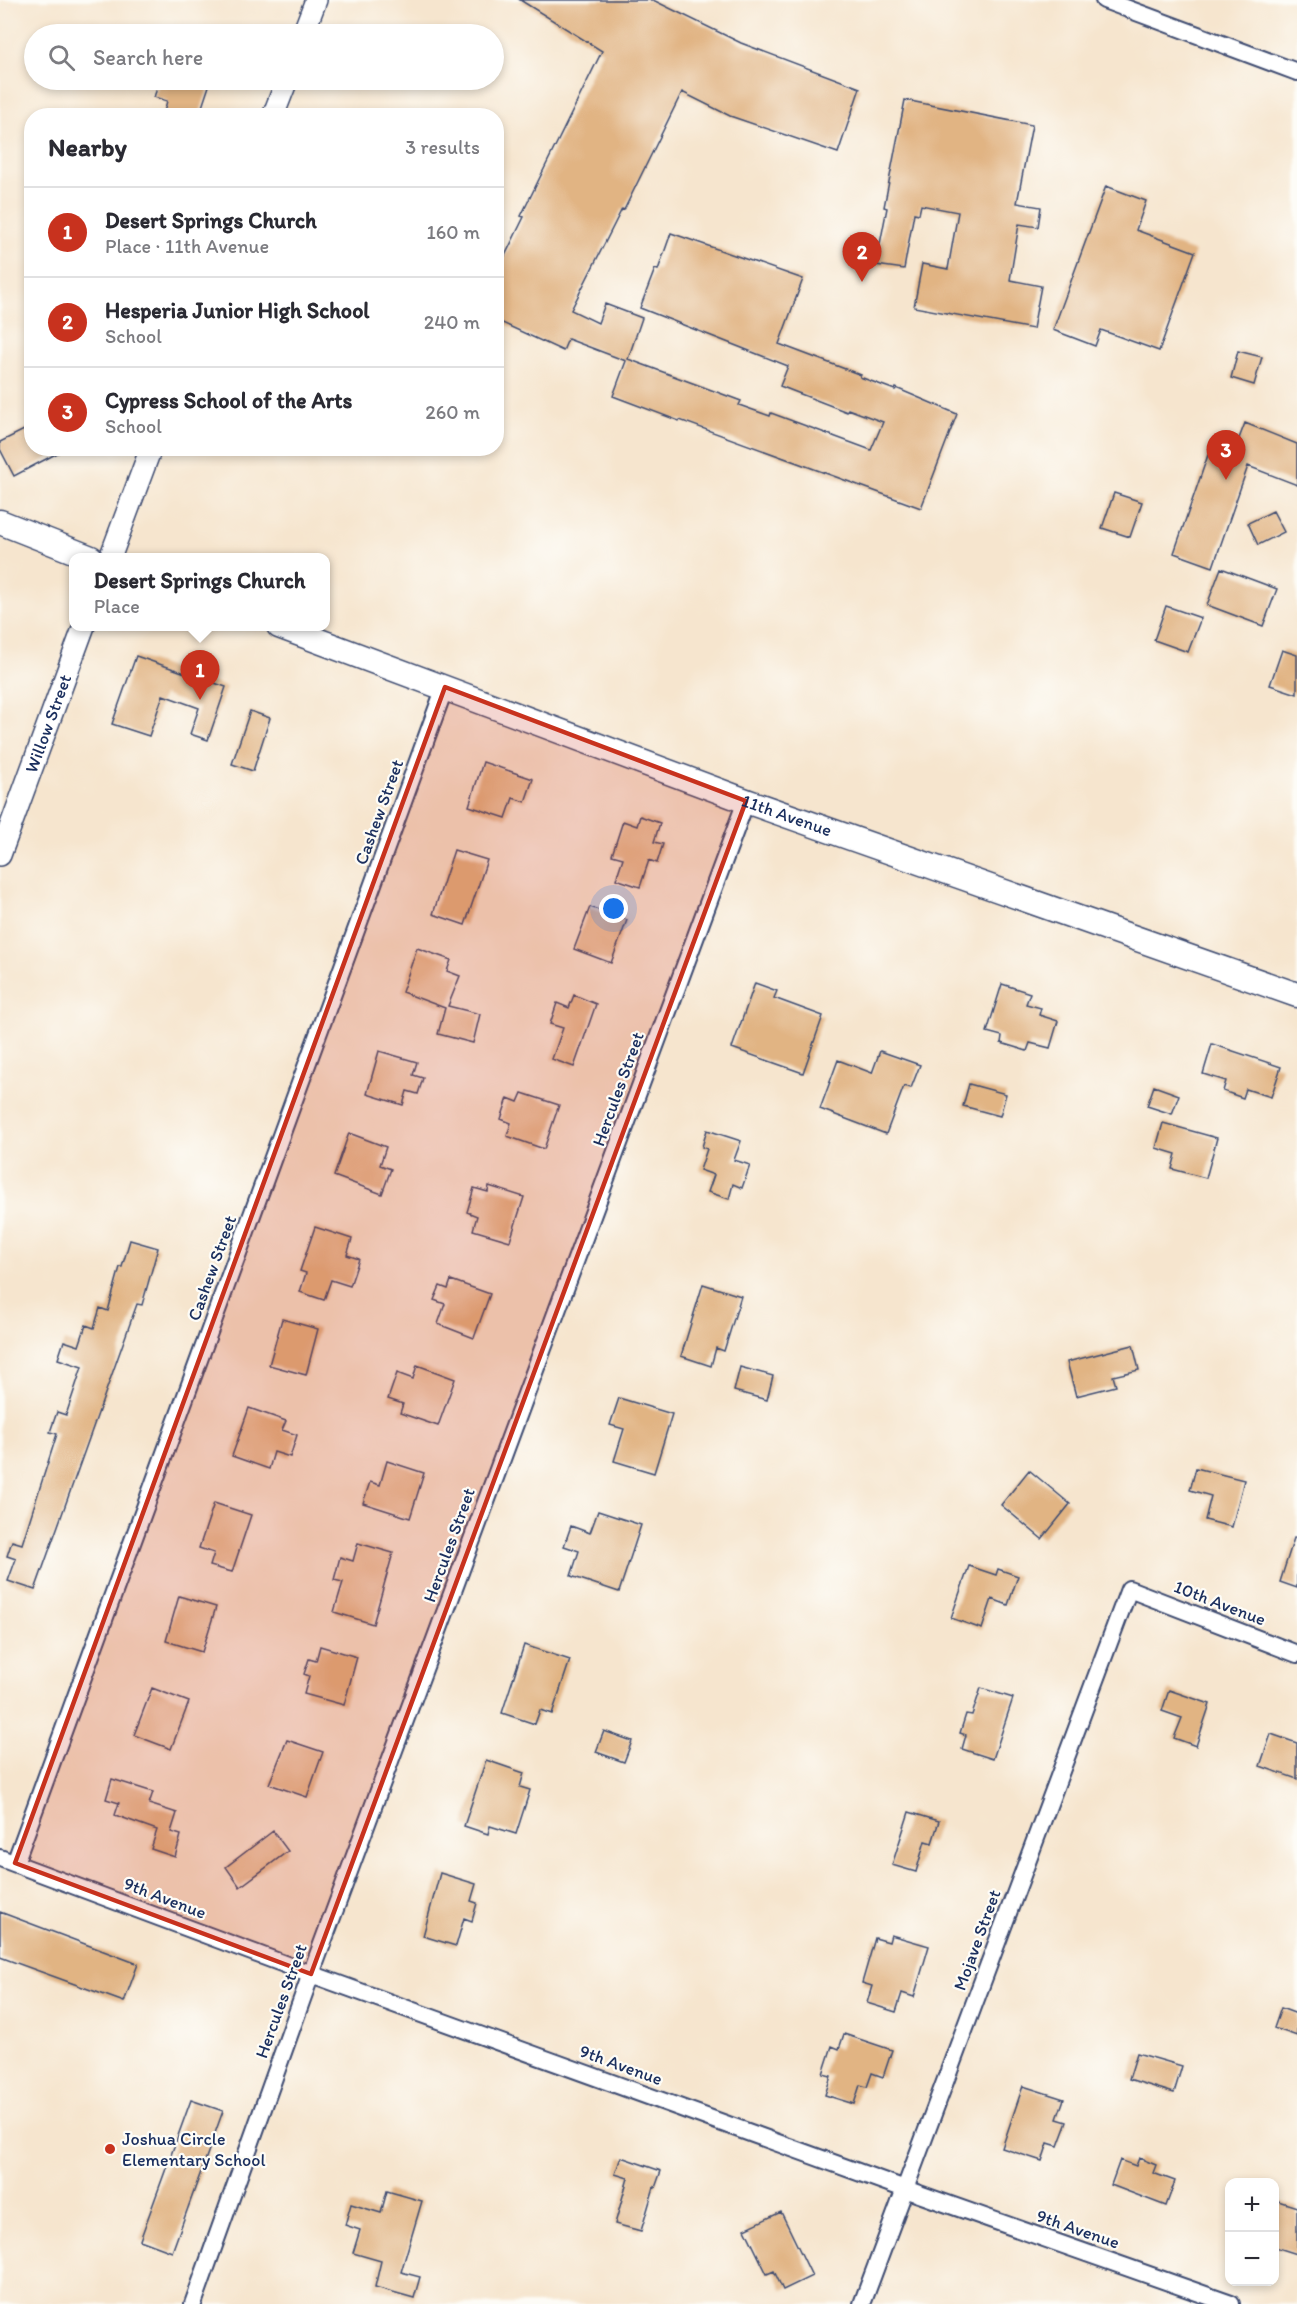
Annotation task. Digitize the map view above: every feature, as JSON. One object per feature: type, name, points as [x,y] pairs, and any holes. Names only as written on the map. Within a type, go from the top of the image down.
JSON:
[{"type":"main road","points":[[0,522],[78,553]]},
{"type":"main road","name":"11th Avenue","points":[[290,631],[746,801],[1297,994]]},
{"type":"street","points":[[307,24],[316,0]]},
{"type":"street","points":[[1104,0],[1297,72]]},
{"type":"street","points":[[276,108],[283,90]]},
{"type":"street","points":[[112,553],[148,456]]},
{"type":"street","name":"Willow Street","points":[[0,855],[83,631]]},
{"type":"street","name":"Cashew Street","points":[[7,1860],[445,687]]},
{"type":"street","name":"Hercules Street","points":[[193,2304],[311,1974],[746,801]]},
{"type":"street","name":"10th Avenue","points":[[1129,1588],[1297,1654]]},
{"type":"street","name":"Mojave Street","points":[[862,2304],[1129,1588]]},
{"type":"street","name":"9th Avenue","points":[[7,1860],[311,1974],[905,2189],[1231,2304]]},
{"type":"highlighted area","points":[[445,687],[746,801],[311,1974],[15,1863]]},
{"type":"building","points":[[520,0],[653,0],[741,43],[860,88],[838,153],[730,116],[682,92],[624,210],[622,209],[571,310],[598,323],[605,304],[642,318],[628,359],[741,401],[739,405],[770,416],[771,413],[871,450],[883,422],[848,409],[847,412],[780,386],[788,366],[640,308],[655,269],[658,270],[671,233],[803,279],[779,344],[861,375],[860,377],[895,390],[896,388],[957,414],[921,508],[613,396],[626,361],[568,339],[563,351],[504,324],[504,258],[524,217],[521,216],[602,51]]},
{"type":"building","points":[[156,90],[208,90],[202,108],[165,108],[167,101],[154,97]]},
{"type":"building","points":[[905,100],[1032,125],[1017,203],[1041,207],[1038,227],[1019,224],[1010,280],[1041,286],[1033,329],[914,307],[922,264],[948,269],[958,212],[921,205],[919,214],[914,213],[904,269],[869,264],[873,243],[880,244],[887,208],[884,207]]},
{"type":"building","points":[[1106,186],[1146,201],[1136,230],[1195,252],[1159,351],[1101,330],[1095,346],[1053,330]]},
{"type":"building","points":[[1238,351],[1262,357],[1254,385],[1231,378]]},
{"type":"building","points":[[1245,423],[1297,444],[1297,485],[1248,466],[1213,567],[1174,553],[1208,455],[1230,462]]},
{"type":"building","points":[[24,430],[24,456],[52,456],[14,476],[0,449],[0,442]]},
{"type":"building","points":[[1114,493],[1142,502],[1130,537],[1102,528]]},
{"type":"building","points":[[1273,511],[1284,532],[1258,545],[1248,523]]},
{"type":"building","points":[[1221,568],[1277,589],[1263,626],[1207,605]]},
{"type":"building","points":[[1166,606],[1201,618],[1188,652],[1154,640]]},
{"type":"building","points":[[1282,650],[1297,655],[1297,694],[1270,685]]},
{"type":"building","points":[[136,656],[226,687],[208,740],[190,734],[199,708],[163,695],[149,736],[112,724]]},
{"type":"building","points":[[250,711],[270,718],[253,771],[232,764]]},
{"type":"building","points":[[483,762],[533,779],[525,802],[513,798],[506,818],[469,806]]},
{"type":"building","points":[[640,816],[660,823],[654,842],[663,844],[657,863],[649,860],[640,887],[616,879],[623,858],[612,855],[623,821],[637,826]]},
{"type":"building","points":[[454,850],[487,860],[465,925],[433,914]]},
{"type":"building","points":[[590,907],[627,920],[611,963],[574,949]]},
{"type":"building","points":[[417,948],[451,960],[447,971],[460,976],[448,1006],[480,1014],[473,1043],[438,1034],[445,1008],[402,992]]},
{"type":"building","points":[[755,983],[777,991],[774,998],[823,1016],[803,1073],[732,1048]]},
{"type":"building","points":[[1002,984],[1030,993],[1026,1004],[1041,1008],[1039,1015],[1058,1021],[1050,1048],[1030,1043],[1027,1051],[1001,1043],[1002,1036],[987,1032]]},
{"type":"building","points":[[574,995],[596,1004],[574,1067],[552,1059],[563,1028],[550,1024],[557,1003],[569,1008]]},
{"type":"building","points":[[1212,1044],[1281,1067],[1271,1097],[1246,1089],[1243,1098],[1223,1091],[1226,1081],[1203,1074]]},
{"type":"building","points":[[379,1051],[417,1062],[413,1075],[423,1078],[418,1094],[407,1091],[403,1105],[367,1094]]},
{"type":"building","points":[[880,1051],[920,1065],[911,1088],[904,1086],[886,1134],[820,1109],[838,1060],[872,1073]]},
{"type":"building","points":[[969,1084],[1006,1094],[1000,1116],[963,1106]]},
{"type":"building","points":[[1154,1086],[1179,1095],[1172,1114],[1147,1106]]},
{"type":"building","points":[[522,1093],[559,1105],[544,1149],[507,1136],[511,1123],[501,1119],[508,1098],[518,1102]]},
{"type":"building","points":[[1163,1123],[1217,1138],[1206,1178],[1172,1169],[1176,1154],[1156,1148]]},
{"type":"building","points":[[707,1130],[741,1141],[734,1160],[750,1165],[742,1188],[733,1184],[729,1199],[708,1192],[714,1175],[700,1170],[707,1149],[702,1147]]},
{"type":"building","points":[[349,1133],[386,1147],[380,1165],[391,1169],[382,1194],[334,1176]]},
{"type":"building","points":[[489,1186],[524,1197],[510,1241],[473,1230],[477,1216],[467,1212],[474,1188],[488,1192]]},
{"type":"building","points":[[315,1227],[352,1239],[347,1255],[359,1259],[350,1286],[331,1280],[324,1300],[300,1292],[306,1273],[300,1271]]},
{"type":"building","points":[[130,1240],[158,1248],[142,1305],[137,1304],[35,1590],[8,1581],[16,1559],[7,1556],[12,1541],[22,1544],[57,1434],[50,1432],[57,1412],[66,1415],[82,1367],[58,1359],[64,1341],[79,1346],[86,1325],[94,1328],[100,1308],[108,1311]]},
{"type":"building","points":[[451,1280],[490,1294],[474,1338],[438,1324],[445,1304],[434,1300],[440,1286],[448,1289]]},
{"type":"building","points":[[703,1284],[741,1296],[724,1351],[716,1348],[711,1366],[681,1356]]},
{"type":"building","points":[[282,1319],[318,1329],[306,1375],[269,1365]]},
{"type":"building","points":[[1133,1345],[1139,1370],[1113,1376],[1116,1386],[1076,1396],[1067,1362]]},
{"type":"building","points":[[417,1365],[455,1379],[438,1426],[400,1413],[403,1404],[388,1399],[397,1373],[413,1379]]},
{"type":"building","points":[[740,1367],[773,1376],[767,1400],[734,1391]]},
{"type":"building","points":[[619,1398],[672,1414],[654,1473],[614,1461],[624,1429],[610,1425]]},
{"type":"building","points":[[249,1408],[286,1421],[282,1430],[297,1435],[290,1457],[274,1452],[269,1469],[232,1456]]},
{"type":"building","points":[[387,1461],[424,1473],[410,1518],[363,1503],[370,1482],[380,1485]]},
{"type":"building","points":[[1196,1468],[1244,1480],[1232,1527],[1205,1520],[1211,1496],[1190,1490]]},
{"type":"building","points":[[1029,1470],[1070,1504],[1042,1539],[1001,1505]]},
{"type":"building","points":[[214,1503],[251,1515],[232,1572],[210,1566],[214,1553],[199,1548]]},
{"type":"building","points":[[598,1511],[641,1525],[619,1592],[571,1576],[579,1551],[564,1546],[571,1526],[590,1533]]},
{"type":"building","points":[[1294,1538],[1297,1538],[1297,1588],[1280,1582]]},
{"type":"building","points":[[358,1543],[393,1553],[373,1624],[334,1612],[343,1582],[334,1580],[340,1557],[353,1561]]},
{"type":"building","points":[[969,1566],[996,1575],[998,1569],[1018,1576],[1008,1605],[992,1599],[982,1629],[951,1618]]},
{"type":"building","points":[[179,1596],[216,1607],[202,1652],[166,1641]]},
{"type":"building","points":[[524,1645],[570,1660],[552,1714],[540,1710],[535,1724],[502,1713]]},
{"type":"building","points":[[320,1646],[357,1657],[344,1705],[304,1694],[309,1676],[304,1674],[309,1659],[316,1661]]},
{"type":"building","points":[[152,1688],[189,1702],[171,1749],[134,1735]]},
{"type":"building","points":[[981,1688],[1013,1698],[993,1759],[962,1749],[966,1735],[960,1733],[966,1714],[972,1715]]},
{"type":"building","points":[[1169,1690],[1210,1704],[1196,1746],[1174,1738],[1182,1718],[1162,1711]]},
{"type":"building","points":[[604,1731],[632,1741],[624,1762],[596,1752]]},
{"type":"building","points":[[1271,1734],[1297,1743],[1297,1779],[1260,1766]]},
{"type":"building","points":[[287,1740],[323,1752],[307,1797],[269,1784]]},
{"type":"building","points":[[486,1760],[524,1773],[520,1787],[530,1790],[516,1834],[490,1826],[488,1834],[464,1826]]},
{"type":"building","points":[[112,1779],[153,1792],[149,1804],[177,1813],[171,1832],[181,1835],[175,1857],[151,1849],[157,1830],[115,1815],[119,1803],[106,1799]]},
{"type":"building","points":[[909,1812],[939,1821],[932,1843],[925,1841],[916,1872],[892,1865]]},
{"type":"building","points":[[273,1831],[288,1851],[240,1887],[226,1867]]},
{"type":"building","points":[[440,1873],[476,1884],[471,1901],[477,1903],[472,1921],[464,1918],[456,1946],[423,1936]]},
{"type":"building","points":[[0,1912],[138,1964],[124,2002],[0,1957]]},
{"type":"building","points":[[891,1935],[929,1946],[914,1997],[902,1993],[896,2012],[867,2003],[872,1986],[862,1983],[875,1938],[889,1942]]},
{"type":"building","points":[[1281,2008],[1297,2014],[1297,2036],[1274,2028]]},
{"type":"building","points":[[844,2034],[892,2050],[883,2077],[872,2073],[867,2087],[860,2085],[854,2104],[825,2095],[831,2076],[823,2074],[832,2046],[839,2049]]},
{"type":"building","points":[[1137,2053],[1182,2066],[1174,2093],[1129,2079]]},
{"type":"building","points":[[1023,2086],[1064,2099],[1057,2119],[1067,2122],[1058,2146],[1048,2143],[1042,2161],[1002,2148]]},
{"type":"building","points":[[191,2100],[223,2111],[172,2252],[140,2240]]},
{"type":"building","points":[[621,2157],[661,2171],[641,2231],[615,2224],[628,2178],[615,2174]]},
{"type":"building","points":[[1139,2158],[1156,2165],[1153,2173],[1175,2181],[1166,2206],[1111,2185],[1120,2160],[1136,2166]]},
{"type":"building","points":[[387,2191],[422,2201],[401,2272],[420,2277],[414,2298],[375,2287],[381,2261],[353,2253],[360,2230],[345,2225],[351,2204],[381,2213]]},
{"type":"building","points":[[1279,2201],[1297,2207],[1297,2254],[1279,2248]]},
{"type":"building","points":[[781,2212],[812,2276],[783,2290],[774,2271],[767,2274],[745,2229]]},
{"type":"place","name":"Hesperia Junior High School","points":[[862,282]]},
{"type":"place","name":"Cypress School of the Arts","points":[[1226,480]]},
{"type":"place","name":"Desert Springs Church","points":[[200,700]]},
{"type":"place","name":"Joshua Circle Elementary School","points":[[110,2149]]}]
